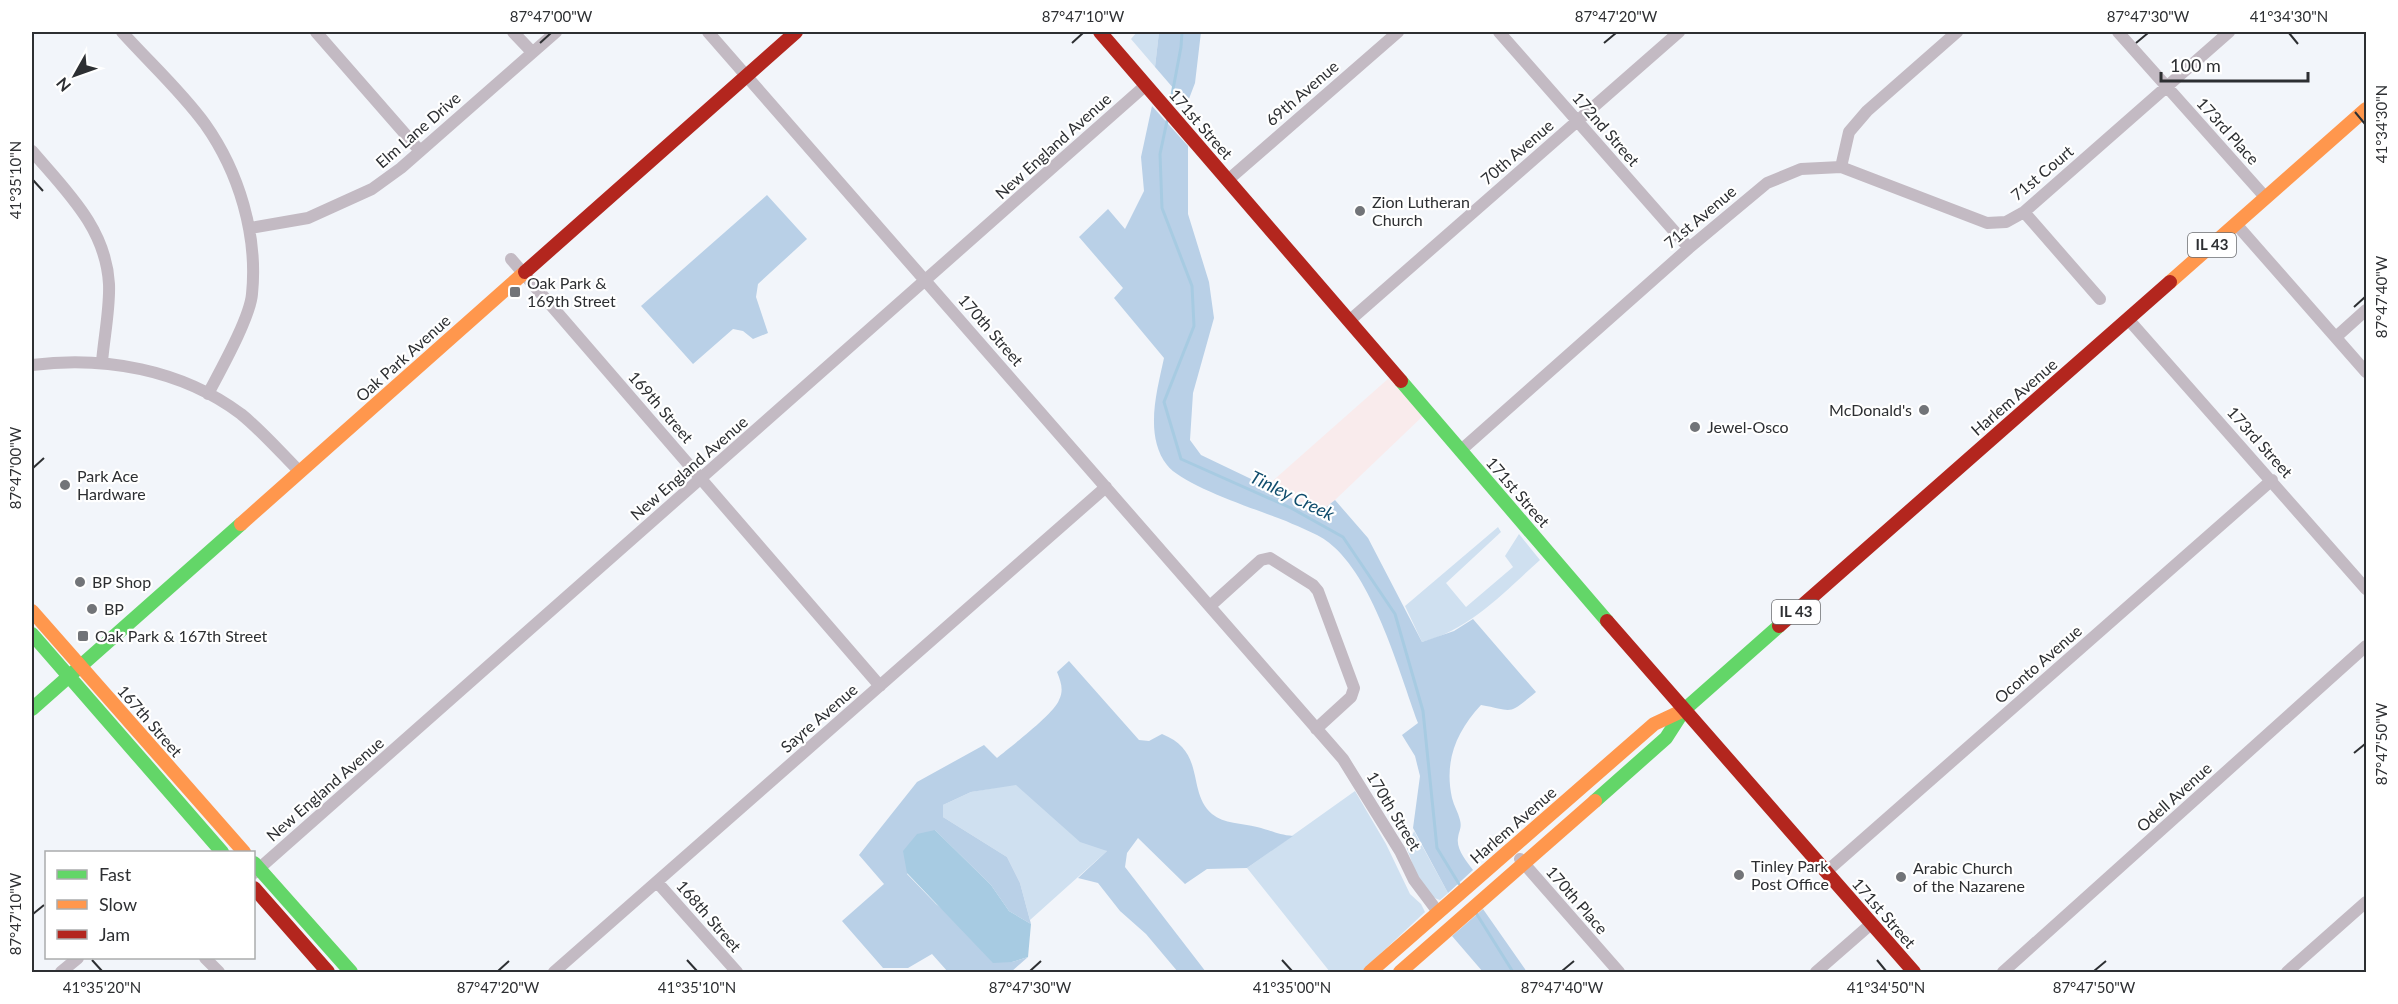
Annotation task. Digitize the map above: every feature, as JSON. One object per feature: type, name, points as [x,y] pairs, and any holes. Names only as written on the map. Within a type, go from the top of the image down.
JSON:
[{"type":"main road","name":"Oak Park Avenue","points":[[32,709],[796,32]]},
{"type":"main road","name":"171st Street","points":[[1100,32],[1684,710],[1914,972]]},
{"type":"main road","name":"Harlem Avenue","points":[[1400,972],[1666,738],[1684,710],[2367,109]]},
{"type":"main road","name":"167th Street","points":[[32,610],[243,851]]},
{"type":"main road","name":"167th Street","points":[[32,634],[221,851]]},
{"type":"main road","name":"Harlem Avenue","points":[[1370,972],[1654,724],[1684,710]]},
{"type":"main road","points":[[255,869],[351,972]]},
{"type":"main road","points":[[255,889],[321,970]]},
{"type":"street","points":[[122,32],[204,124],[230,168],[249,228],[253,295],[234,342],[208,394]]},
{"type":"street","points":[[316,32],[420,151]]},
{"type":"street","points":[[513,32],[532,52]]},
{"type":"street","name":"Elm Lane Drive","points":[[249,228],[288,223],[330,210],[372,189],[420,151],[556,32]]},
{"type":"street","name":"170th Street","points":[[708,32],[1317,729],[1353,774],[1400,851],[1414,880],[1438,912]]},
{"type":"street","name":"172nd Street","points":[[1499,32],[1689,248]]},
{"type":"street","name":"70th Avenue","points":[[1349,321],[1679,32]]},
{"type":"street","points":[[1841,167],[1850,132],[1867,111],[1957,32]]},
{"type":"street","name":"173rd Place","points":[[2118,32],[2265,198]]},
{"type":"street","name":"71st Court","points":[[1841,167],[1987,223],[2006,222],[2024,212],[2229,32]]},
{"type":"street","name":"69th Avenue","points":[[1228,180],[1394,33]]},
{"type":"street","name":"New England Avenue","points":[[255,869],[702,480],[1146,85]]},
{"type":"street","points":[[32,151],[82,211],[102,248],[109,287],[102,362]]},
{"type":"street","name":"71st Avenue","points":[[1460,451],[1689,248],[1767,183],[1801,169],[1841,167]]},
{"type":"street","points":[[2024,212],[2100,299]]},
{"type":"street","points":[[2236,224],[2367,372]]},
{"type":"street","name":"169th Street","points":[[511,259],[880,686]]},
{"type":"street","points":[[2336,337],[2367,310]]},
{"type":"street","name":"173rd Street","points":[[2128,319],[2367,589]]},
{"type":"street","points":[[32,365],[76,361],[102,362],[132,366],[158,374],[208,394],[241,414],[300,472]]},
{"type":"street","name":"Oconto Avenue","points":[[1826,872],[2272,480]]},
{"type":"street","name":"Sayre Avenue","points":[[554,972],[1106,487]]},
{"type":"street","points":[[1210,606],[1260,560],[1270,558],[1313,585],[1318,591],[1354,688],[1351,697],[1317,729]]},
{"type":"street","name":"Odell Avenue","points":[[2003,972],[2367,646]]},
{"type":"street","name":"170th Place","points":[[1511,849],[1619,972]]},
{"type":"street","name":"168th Street","points":[[657,882],[737,972]]},
{"type":"street","points":[[2287,972],[2367,903]]},
{"type":"street","points":[[1816,972],[1871,924]]},
{"type":"street","points":[[321,970],[334,954]]},
{"type":"street","points":[[1387,957],[1400,972]]},
{"type":"street","points":[[61,972],[76,959]]},
{"type":"street","points":[[208,959],[219,972]]},
{"type":"shaded area","points":[[1137,32],[1159,32],[1155,67],[1131,39]]},
{"type":"shaded area","points":[[1159,32],[1201,32],[1195,83],[1187,104],[1155,67]]},
{"type":"shaded area","points":[[1152,106],[1188,146],[1188,214],[1209,282],[1214,318],[1193,393],[1190,440],[1201,455],[1320,512],[1335,500],[1368,538],[1422,642],[1454,631],[1473,619],[1536,692],[1510,710],[1481,705],[1465,726],[1454,748],[1450,784],[1452,798],[1461,823],[1458,842],[1462,855],[1473,870],[1448,893],[1413,828],[1420,776],[1415,756],[1402,735],[1418,723],[1374,605],[1349,563],[1334,547],[1311,532],[1188,481],[1167,465],[1160,453],[1154,427],[1154,413],[1164,358],[1114,298],[1123,288],[1079,237],[1108,209],[1125,229],[1144,191],[1141,157]]},
{"type":"shaded area","points":[[767,195],[807,239],[758,284],[756,297],[768,333],[753,339],[743,331],[733,329],[693,364],[641,306]]},
{"type":"shaded area","points":[[1389,378],[1424,415],[1335,500],[1320,512],[1267,486]]},
{"type":"shaded area","points":[[1498,527],[1501,532],[1446,583],[1466,607],[1513,567],[1505,556],[1519,534],[1540,560],[1500,597],[1471,619],[1456,629],[1422,642],[1405,606]]},
{"type":"shaded area","points":[[1069,661],[1139,740],[1149,741],[1162,734],[1176,742],[1185,751],[1191,761],[1204,805],[1212,814],[1228,821],[1293,836],[1247,868],[1207,869],[1185,884],[1138,838],[1127,853],[1125,867],[1206,972],[1178,972],[1146,934],[1120,911],[1098,883],[1078,878],[1107,851],[1080,842],[1016,785],[971,792],[943,805],[943,817],[1007,857],[1020,883],[1031,924],[1009,911],[991,885],[935,830],[907,874],[936,904],[1012,962],[1028,957],[1011,972],[948,972],[932,954],[908,968],[883,968],[842,921],[884,884],[859,855],[917,782],[984,745],[997,758],[1041,722],[1061,696],[1061,683],[1057,672]]},
{"type":"shaded area","points":[[1016,784],[1047,811],[1107,851],[1030,920],[1020,883],[1007,857],[943,817],[943,805],[971,792]]},
{"type":"shaded area","points":[[1355,791],[1386,844],[1410,894],[1421,904],[1425,912],[1361,972],[1330,972],[1247,868]]},
{"type":"shaded area","points":[[935,830],[991,885],[1009,911],[1031,924],[1028,957],[1012,962],[993,963],[907,873],[903,851],[917,834]]},
{"type":"shaded area","points":[[1414,831],[1448,893],[1440,900],[1427,892],[1412,863],[1407,849]]},
{"type":"shaded area","points":[[1483,909],[1527,972],[1483,972],[1452,936]]},
{"type":"waterway","name":"Tinley Creek","points":[[1171,100],[1182,32]]},
{"type":"waterway","name":"Tinley Creek","points":[[1167,121],[1160,154],[1162,208],[1192,286],[1194,326],[1164,402],[1181,459],[1291,508],[1343,537],[1395,614],[1423,711],[1437,848],[1459,884]]},
{"type":"waterway","name":"Tinley Creek","points":[[1476,913],[1513,972]]},
{"type":"traffic: fast","points":[[1401,381],[1607,621]]},
{"type":"traffic: fast","points":[[32,709],[241,524]]},
{"type":"traffic: fast","points":[[1595,801],[1666,738],[1684,710],[1779,626]]},
{"type":"traffic: fast","points":[[32,634],[221,851]]},
{"type":"traffic: fast","points":[[255,864],[351,972]]},
{"type":"traffic: slow","points":[[2170,282],[2366,109]]},
{"type":"traffic: slow","points":[[241,524],[525,272]]},
{"type":"traffic: slow","points":[[32,611],[243,851]]},
{"type":"traffic: slow","points":[[1370,972],[1654,724],[1684,710]]},
{"type":"traffic: slow","points":[[1400,972],[1595,801]]},
{"type":"traffic: jam","points":[[525,272],[796,32]]},
{"type":"traffic: jam","points":[[1100,32],[1401,381]]},
{"type":"traffic: jam","points":[[1779,626],[2170,282]]},
{"type":"traffic: jam","points":[[1607,621],[1914,972]]},
{"type":"traffic: jam","points":[[255,889],[328,972]]},
{"type":"place","name":"Zion Lutheran Church","points":[[1360,211]]},
{"type":"place","name":"Oak Park & 169th Street","points":[[515,292]]},
{"type":"place","name":"McDonald's","points":[[1924,410]]},
{"type":"place","name":"Jewel-Osco","points":[[1695,427]]},
{"type":"place","name":"Park Ace Hardware","points":[[65,485]]},
{"type":"place","name":"BP Shop","points":[[80,582]]},
{"type":"place","name":"BP","points":[[92,609]]},
{"type":"place","name":"Oak Park & 167th Street","points":[[83,636]]},
{"type":"place","name":"Tinley Park Post Office","points":[[1739,875]]},
{"type":"place","name":"Arabic Church of the Nazarene","points":[[1901,877]]}]
